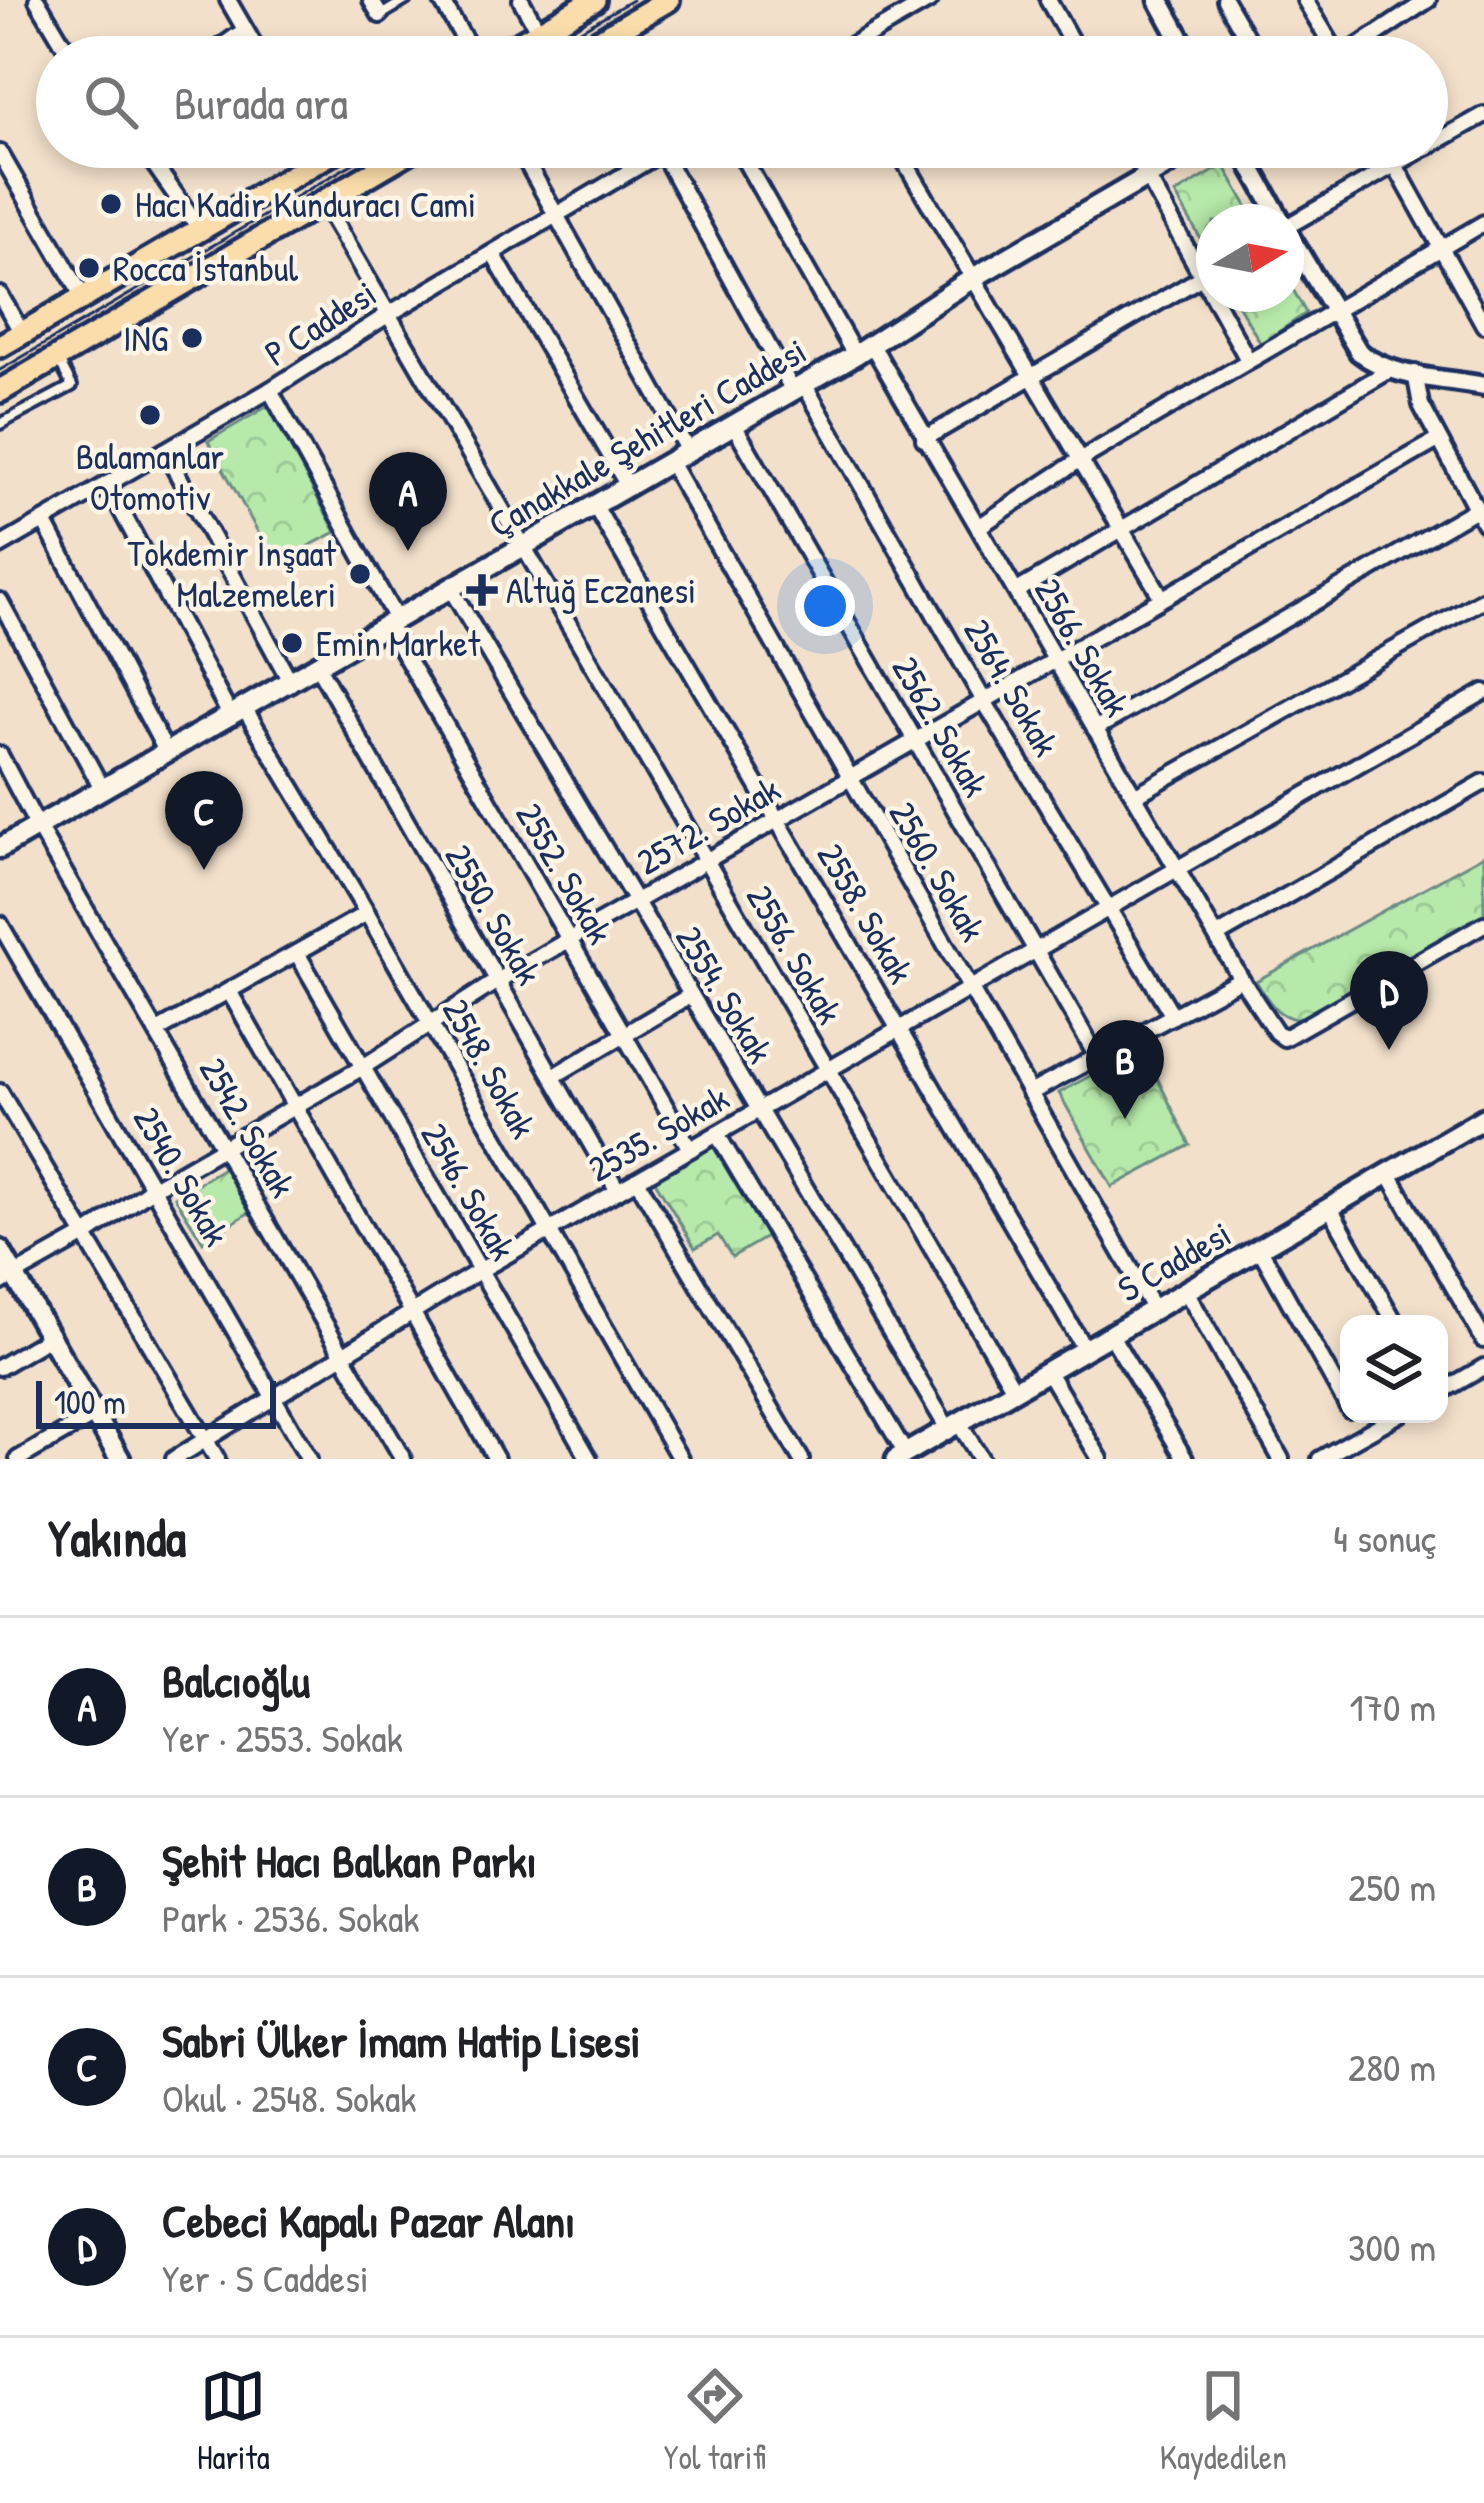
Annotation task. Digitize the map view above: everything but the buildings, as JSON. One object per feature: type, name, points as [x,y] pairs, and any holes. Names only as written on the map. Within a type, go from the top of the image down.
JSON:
[{"type":"main road","points":[[532,36],[594,0]]},
{"type":"main road","points":[[607,36],[668,0]]},
{"type":"main road","points":[[1159,0],[1179,36]]},
{"type":"main road","points":[[0,346],[201,231],[294,168]]},
{"type":"main road","points":[[0,391],[381,168]]},
{"type":"main road","name":"Çanakkale Şehitleri Caddesi","points":[[0,848],[596,506],[1164,168]]},
{"type":"main road","name":"S Caddesi","points":[[901,1456],[1484,1118]]},
{"type":"main road","points":[[0,1250],[8,1278],[52,1336],[120,1459]]},
{"type":"street","points":[[37,0],[58,36]]},
{"type":"street","points":[[228,0],[249,36]]},
{"type":"street","points":[[371,0],[380,15]]},
{"type":"street","points":[[441,0],[462,36]]},
{"type":"street","points":[[521,0],[539,32]]},
{"type":"street","points":[[870,36],[930,0]]},
{"type":"street","points":[[1048,0],[1068,36]]},
{"type":"street","points":[[1225,0],[1246,36]]},
{"type":"street","points":[[1305,0],[1327,36]]},
{"type":"street","points":[[1390,0],[1400,16]]},
{"type":"street","points":[[1371,36],[1428,0]]},
{"type":"street","points":[[237,36],[245,30]]},
{"type":"street","points":[[1448,135],[1484,115]]},
{"type":"street","points":[[0,153],[83,297]]},
{"type":"street","points":[[157,168],[201,231]]},
{"type":"street","points":[[529,168],[688,452]]},
{"type":"street","name":"P Caddesi","points":[[0,546],[270,391],[389,314],[636,168]]},
{"type":"street","name":"2564. Sokak","points":[[676,168],[798,387],[1173,1016]]},
{"type":"street","name":"2566. Sokak","points":[[750,168],[980,526],[1240,979],[1276,1032],[1284,1038],[1484,924]]},
{"type":"street","points":[[908,168],[1162,598]]},
{"type":"street","points":[[1143,168],[1196,266]]},
{"type":"street","points":[[1252,168],[1272,204]]},
{"type":"street","points":[[1304,215],[1389,168]]},
{"type":"street","points":[[1396,168],[1484,325]]},
{"type":"street","name":"2556. Sokak","points":[[323,202],[1015,1390]]},
{"type":"street","points":[[980,526],[1078,461],[1484,223]]},
{"type":"street","points":[[493,254],[628,486]]},
{"type":"street","points":[[1304,258],[1359,352],[1390,370],[1484,386]]},
{"type":"street","points":[[924,439],[1196,280]]},
{"type":"street","points":[[0,295],[22,333]]},
{"type":"street","points":[[1221,312],[1248,360]]},
{"type":"street","points":[[1017,592],[1390,370]]},
{"type":"street","points":[[1096,729],[1480,516],[1421,404],[1414,374]]},
{"type":"street","name":"2552. Sokak","points":[[270,391],[392,624],[690,1149]]},
{"type":"street","name":"2562. Sokak","points":[[734,425],[1097,1058]]},
{"type":"street","name":"2572. Sokak","points":[[8,1278],[497,981],[1438,440]]},
{"type":"street","points":[[165,451],[291,683]]},
{"type":"street","name":"2560. Sokak","points":[[670,462],[1154,1310]]},
{"type":"street","name":"2548. Sokak","points":[[107,484],[238,713],[367,913],[680,1459]]},
{"type":"street","name":"2558. Sokak","points":[[596,506],[1085,1350]]},
{"type":"street","points":[[44,521],[167,753]]},
{"type":"street","name":"2554. Sokak","points":[[451,590],[759,1110],[954,1426],[980,1459]]},
{"type":"street","points":[[1134,796],[1484,598]]},
{"type":"street","points":[[0,601],[103,790]]},
{"type":"street","name":"2550. Sokak","points":[[318,667],[618,1191]]},
{"type":"street","name":"2535. Sokak","points":[[174,1459],[479,1271],[1484,692]]},
{"type":"street","name":"2542. Sokak","points":[[0,755],[403,1459]]},
{"type":"street","points":[[1217,936],[1484,782]]},
{"type":"street","points":[[158,1031],[367,913]]},
{"type":"street","name":"2540. Sokak","points":[[0,924],[309,1459]]},
{"type":"street","name":"2546. Sokak","points":[[297,953],[589,1459]]},
{"type":"street","points":[[1030,1093],[1240,979]]},
{"type":"street","points":[[229,992],[496,1459]]},
{"type":"street","points":[[552,1076],[691,995]]},
{"type":"street","points":[[0,1092],[217,1459]]},
{"type":"street","points":[[717,1134],[901,1456]]},
{"type":"street","points":[[1389,1174],[1484,1340]]},
{"type":"street","points":[[637,1180],[801,1459]]},
{"type":"street","points":[[1330,1208],[1391,1315]]},
{"type":"street","points":[[1260,1250],[1340,1394]]},
{"type":"street","points":[[1186,1291],[1281,1459]]},
{"type":"street","points":[[1112,1335],[1185,1459]]},
{"type":"street","points":[[0,1367],[52,1336]]},
{"type":"street","points":[[1048,1372],[1100,1459]]},
{"type":"street","points":[[1448,1389],[1482,1372]]},
{"type":"street","points":[[18,1459],[96,1414]]},
{"type":"street","points":[[1356,1423],[1363,1434]]},
{"type":"street","points":[[1320,1459],[1383,1423]]},
{"type":"lane","points":[[380,15],[406,0]]},
{"type":"lane","points":[[0,424],[72,386],[57,357]]},
{"type":"green space","points":[[1226,168],[1246,204],[1196,204],[1196,231],[1175,194]]},
{"type":"green space","points":[[1304,309],[1306,313],[1261,344],[1242,312]]},
{"type":"green space","points":[[268,406],[336,532],[275,563],[208,441]]},
{"type":"green space","points":[[1484,855],[1484,917],[1305,1020],[1281,1013],[1256,981]]},
{"type":"green space","points":[[1142,1047],[1190,1145],[1112,1187],[1059,1093]]},
{"type":"green space","points":[[711,1141],[768,1236],[732,1257],[718,1235],[695,1248],[652,1176]]},
{"type":"green space","points":[[227,1166],[253,1210],[203,1242],[175,1197]]},
{"type":"tram line","points":[[570,36],[632,0]]},
{"type":"tram line","points":[[0,370],[345,168]]},
{"type":"place","name":"Hacı Kadir Kunduracı Cami","points":[[111,204]]},
{"type":"place","name":"Rocca İstanbul","points":[[89,268]]},
{"type":"place","name":"ING","points":[[192,338]]},
{"type":"place","name":"Balamanlar Otomotiv","points":[[150,415]]},
{"type":"place","name":"Balcıoğlu","points":[[408,551]]},
{"type":"place","name":"Tokdemir İnşaat Malzemeleri","points":[[360,574]]},
{"type":"place","name":"Altuğ Eczanesi","points":[[482,590]]},
{"type":"place","name":"Emin Market","points":[[292,643]]},
{"type":"place","name":"Sabri Ülker İmam Hatip Lisesi","points":[[204,870]]},
{"type":"place","name":"Cebeci Kapalı Pazar Alanı","points":[[1389,1050]]},
{"type":"place","name":"Şehit Hacı Balkan Parkı","points":[[1125,1119]]}]
